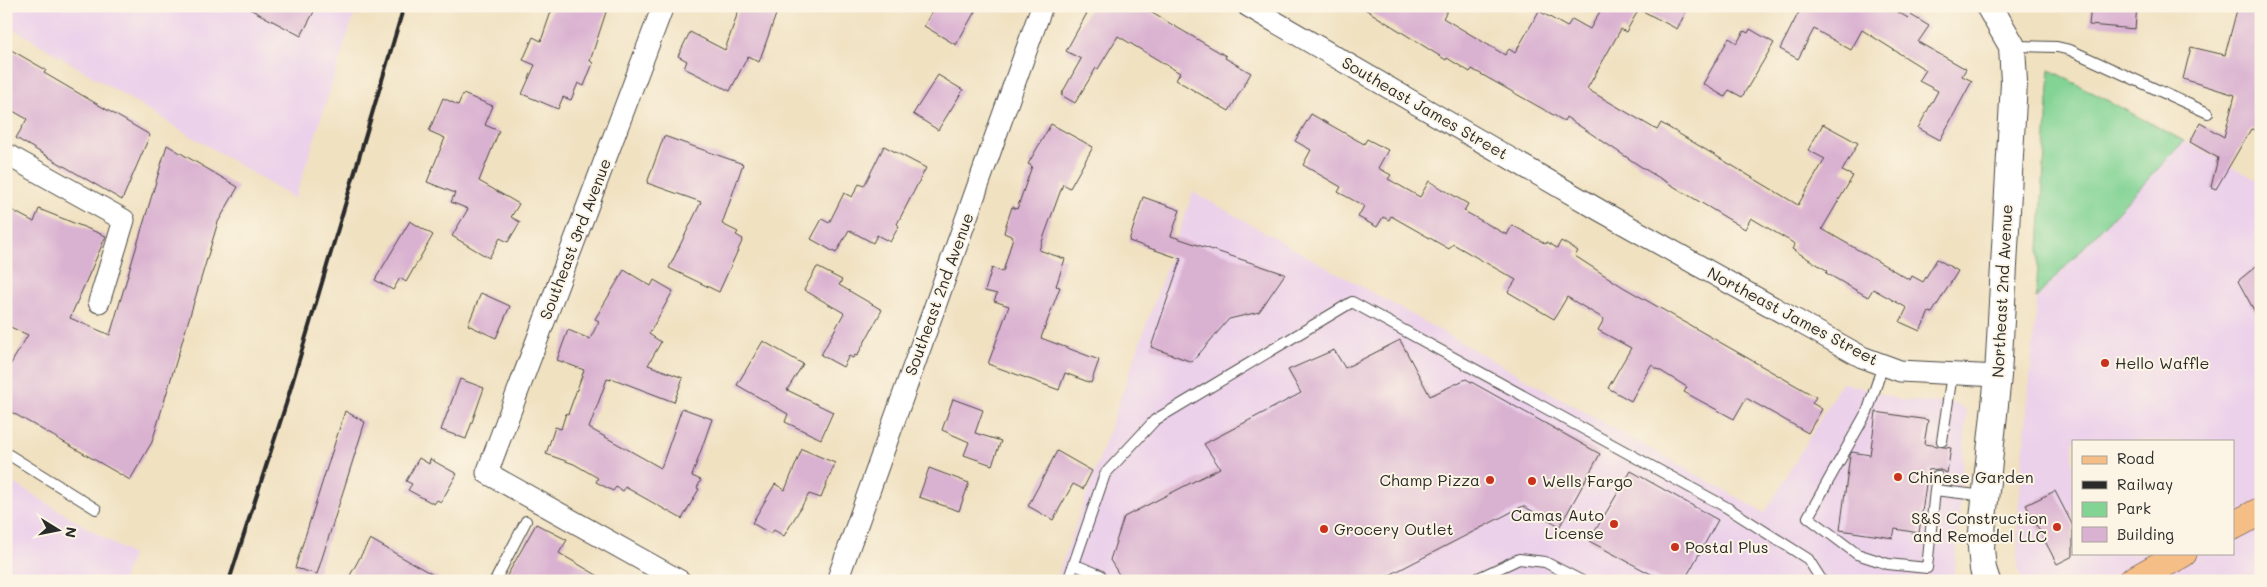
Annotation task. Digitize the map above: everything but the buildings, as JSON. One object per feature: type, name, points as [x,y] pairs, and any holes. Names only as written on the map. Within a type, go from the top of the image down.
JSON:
[{"type":"main road","points":[[2234,525],[2261,511]]},
{"type":"main road","points":[[2133,581],[2181,554]]},
{"type":"street","name":"Southeast 3rd Avenue","points":[[663,6],[487,473],[680,581]]},
{"type":"street","name":"Southeast 2nd Avenue","points":[[837,581],[1042,6]]},
{"type":"street","name":"Southeast James Street","points":[[1248,6],[1601,211]]},
{"type":"street","name":"Northeast 2nd Avenue","points":[[1987,581],[1983,569],[1981,548],[1998,376],[2014,82],[2012,46],[1989,6]]},
{"type":"street","points":[[6,154],[124,220],[99,302]]},
{"type":"street","name":"Northeast James Street","points":[[1601,211],[1862,357],[1900,371],[1998,376]]},
{"type":"lane","points":[[2012,46],[2056,47],[2070,50],[2208,113]]},
{"type":"lane","points":[[1068,581],[1105,474],[1154,420],[1352,302],[1726,506],[1808,559],[1822,581]]},
{"type":"lane","points":[[1884,365],[1868,410],[1808,517],[1857,554],[1888,564],[1927,568],[1938,476]]},
{"type":"lane","points":[[1942,441],[1952,374]]},
{"type":"lane","points":[[6,454],[96,509]]},
{"type":"lane","points":[[1935,490],[1985,496]]},
{"type":"lane","points":[[495,581],[526,521]]},
{"type":"lane","points":[[1472,581],[1519,559],[1546,562],[1582,581]]},
{"type":"lane","points":[[1074,564],[1100,575],[1103,581]]},
{"type":"shaded area","points":[[6,6],[357,6],[295,199],[6,24]]},
{"type":"shaded area","points":[[2184,141],[2261,182],[2261,581],[2024,581],[2017,567],[2018,514],[2037,298]]},
{"type":"shaded area","points":[[1193,192],[1765,513],[1842,382],[1900,400],[1958,404],[1967,411],[1954,572],[1956,581],[1056,581]]},
{"type":"shaded area","points":[[6,478],[132,555],[123,581],[6,581]]},
{"type":"green space","points":[[2050,70],[2184,141],[2036,298]]},
{"type":"railway","points":[[229,581],[286,404],[404,6]]},
{"type":"place","name":"Hello Waffle","points":[[2105,363]]},
{"type":"place","name":"Chinese Garden","points":[[1898,477]]},
{"type":"place","name":"Champ Pizza","points":[[1490,480]]},
{"type":"place","name":"Wells Fargo","points":[[1532,481]]},
{"type":"place","name":"Camas Auto License","points":[[1614,524]]},
{"type":"place","name":"S&S Construction and Remodel LLC","points":[[2057,527]]},
{"type":"place","name":"Grocery Outlet","points":[[1324,529]]},
{"type":"place","name":"Postal Plus","points":[[1675,547]]}]
